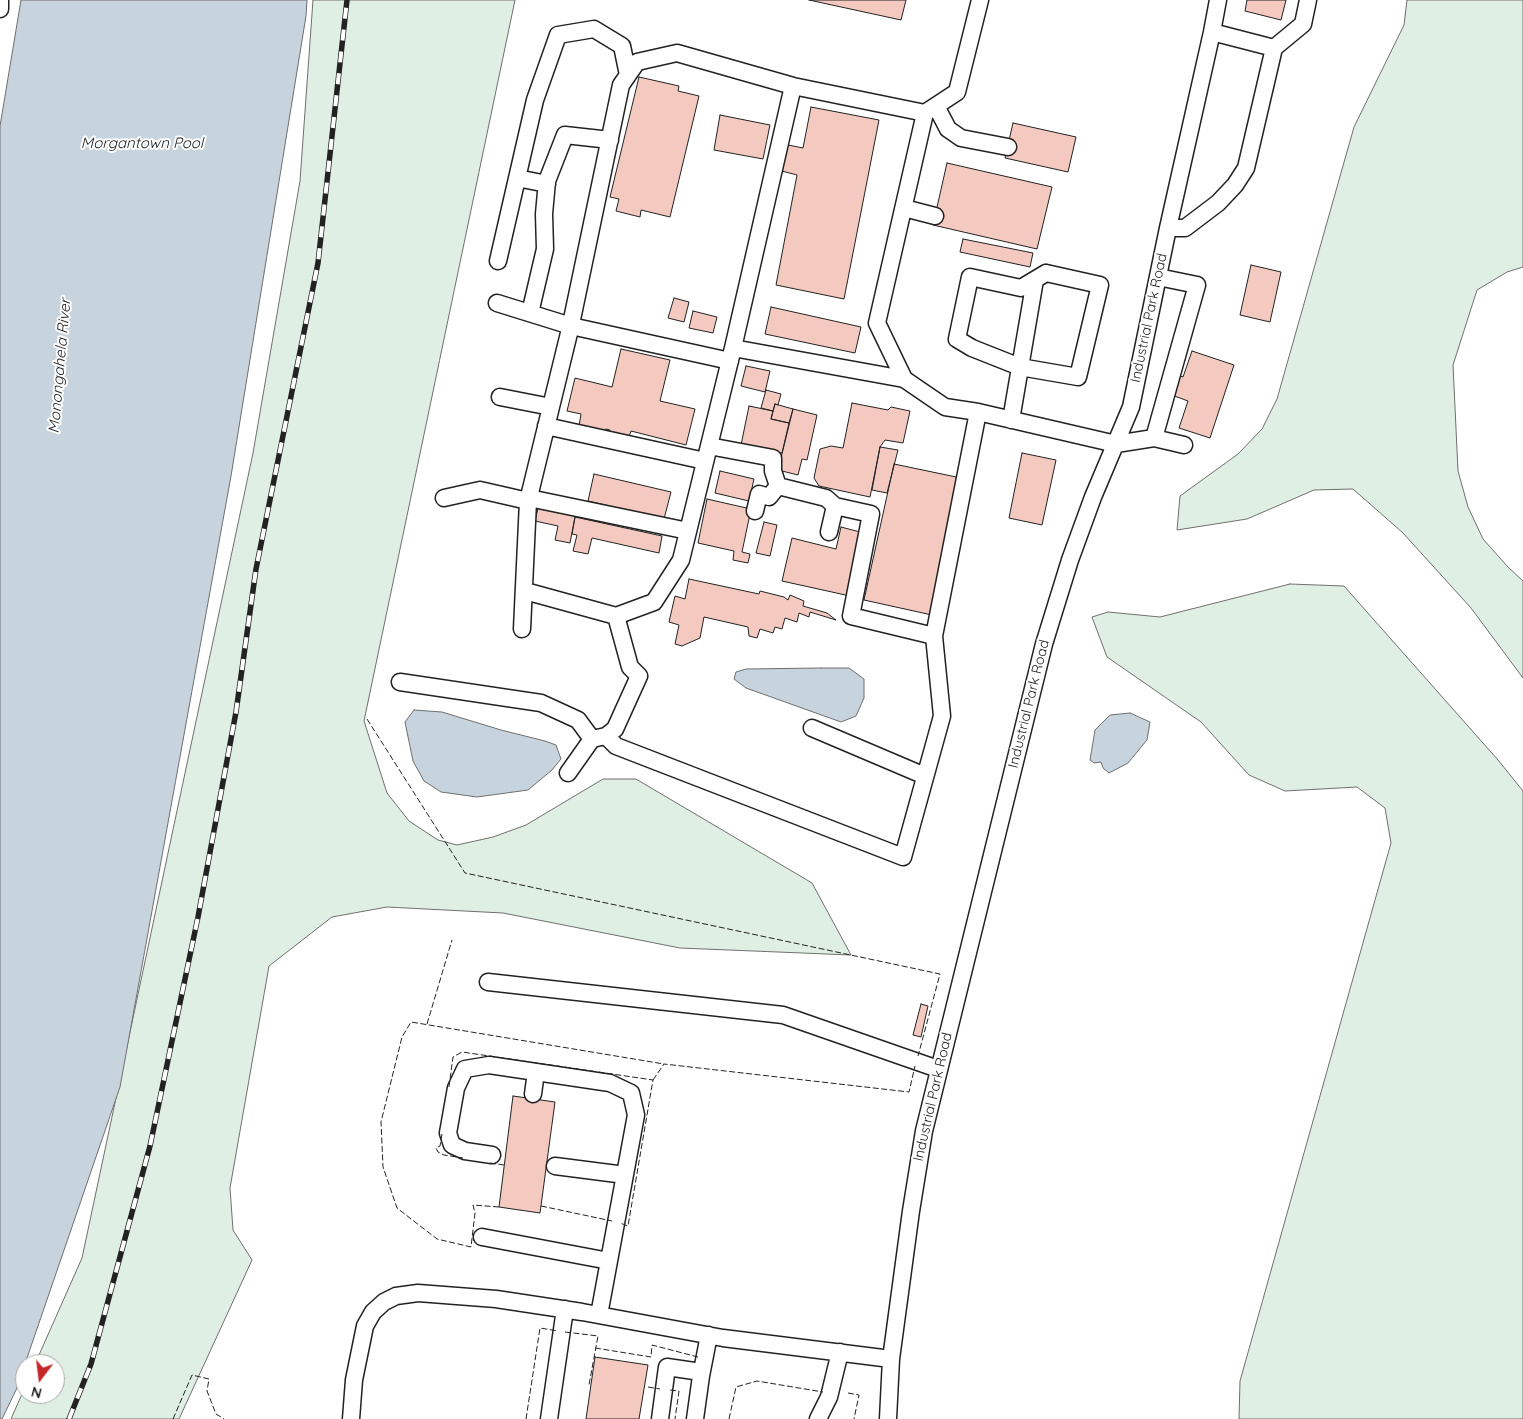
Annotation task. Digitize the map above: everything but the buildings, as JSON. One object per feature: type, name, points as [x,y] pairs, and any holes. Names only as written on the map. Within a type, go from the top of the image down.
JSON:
[{"type":"street","points":[[0,0],[0,9]]},
{"type":"street","points":[[904,379],[877,323],[904,208],[931,109],[957,92],[980,0]]},
{"type":"street","name":"Industrial Park Road","points":[[888,1419],[891,1358],[916,1176],[938,1069],[994,852],[1044,644],[1073,551],[1093,497],[1131,407],[1218,0]]},
{"type":"street","points":[[1168,228],[1186,228],[1218,203],[1235,186],[1246,168],[1274,48],[1303,24],[1308,0]]},
{"type":"street","points":[[498,261],[535,100],[558,35],[594,29],[622,46],[628,75]]},
{"type":"street","points":[[1212,32],[1274,48]]},
{"type":"street","points":[[522,629],[528,499],[571,326],[621,85],[637,62],[677,53],[793,86],[931,109],[948,129],[961,138],[1008,147]]},
{"type":"street","points":[[525,591],[616,616],[654,602],[681,560],[731,355],[793,86]]},
{"type":"street","points":[[530,313],[545,249],[544,214],[547,184],[565,135],[610,140]]},
{"type":"street","points":[[517,178],[547,184]]},
{"type":"street","points":[[904,208],[935,216]]},
{"type":"street","points":[[1046,274],[1100,285],[1078,377],[1020,366],[972,348],[956,339],[970,277],[1021,288],[1046,274]]},
{"type":"street","points":[[1154,438],[1197,285],[1158,277]]},
{"type":"street","points":[[1011,420],[1035,280]]},
{"type":"street","points":[[497,303],[571,326],[731,355],[904,379],[945,407],[978,412],[1116,444],[1154,438],[1184,445]]},
{"type":"street","points":[[500,396],[551,407]]},
{"type":"street","points":[[400,682],[541,703],[578,720],[599,738],[616,746],[903,857],[942,716],[934,636],[978,412]]},
{"type":"street","points":[[546,426],[707,453],[774,458],[773,471],[778,486]]},
{"type":"street","points":[[778,486],[826,498],[835,506],[871,514],[851,616],[934,636]]},
{"type":"street","points":[[755,511],[759,494],[769,496],[778,486]]},
{"type":"street","points":[[444,498],[480,490],[688,531]]},
{"type":"street","points":[[829,532],[835,506]]},
{"type":"street","points":[[568,773],[599,738],[615,729],[639,676],[630,667],[616,616]]},
{"type":"street","points":[[812,728],[925,776]]},
{"type":"street","points":[[488,982],[783,1015],[938,1069]]},
{"type":"street","points":[[492,1155],[465,1151],[452,1145],[448,1133],[456,1088],[466,1069],[489,1065],[610,1083],[631,1093],[636,1115],[598,1314]]},
{"type":"street","points":[[533,1094],[536,1072]]},
{"type":"street","points":[[555,1166],[625,1175]]},
{"type":"street","points":[[482,1237],[609,1261]]},
{"type":"street","points":[[351,1419],[354,1380],[365,1326],[373,1312],[384,1302],[396,1296],[418,1293],[496,1299],[598,1314],[709,1336],[891,1358]]},
{"type":"street","points":[[549,1419],[565,1309]]},
{"type":"street","points":[[695,1419],[709,1336]]},
{"type":"street","points":[[818,1419],[829,1397],[840,1352]]},
{"type":"street","points":[[660,1419],[667,1367],[702,1372]]},
{"type":"green space","points":[[313,0],[515,0],[364,721],[387,793],[409,821],[438,840],[457,845],[493,837],[526,825],[603,779],[636,779],[812,883],[851,955],[680,948],[503,913],[387,907],[332,917],[269,966],[230,1188],[233,1230],[252,1260],[179,1419],[11,1419],[18,1404],[65,1404],[65,1354],[39,1354],[82,1258],[253,453],[300,181]]},
{"type":"green space","points":[[1407,0],[1523,0],[1523,267],[1507,272],[1477,290],[1453,365],[1458,471],[1468,507],[1483,539],[1523,581],[1523,678],[1471,608],[1403,533],[1353,489],[1314,490],[1247,519],[1177,530],[1180,496],[1238,454],[1262,429],[1277,399],[1354,127],[1404,25]]},
{"type":"green space","points":[[1290,584],[1344,586],[1498,760],[1523,791],[1523,1419],[1239,1419],[1240,1381],[1391,843],[1385,808],[1357,787],[1285,791],[1249,775],[1201,722],[1107,657],[1092,617],[1108,612],[1160,617]]},
{"type":"water","name":"Morgantown Pool","points":[[21,0],[307,0],[306,16],[231,476],[120,1087],[28,1354],[15,1354],[15,1392],[2,1419],[0,1419],[0,126]]},
{"type":"water","points":[[849,668],[864,679],[864,698],[856,716],[841,722],[746,688],[734,679],[736,672],[746,669]]},
{"type":"water","points":[[414,710],[442,712],[545,741],[556,745],[561,759],[552,770],[528,790],[477,797],[441,792],[424,781],[413,761],[405,722]]},
{"type":"water","points":[[1130,713],[1150,722],[1147,740],[1128,763],[1109,773],[1103,768],[1101,762],[1094,763],[1090,760],[1095,730],[1110,715]]},
{"type":"railway","points":[[69,1419],[91,1364],[150,1146],[198,917],[236,712],[256,569],[318,263],[347,0]]},
{"type":"fence","points":[[367,719],[465,873],[940,974],[918,1056]]},
{"type":"fence","points":[[427,1024],[452,940]]},
{"type":"fence","points":[[499,1207],[473,1205],[475,1213],[471,1247],[437,1239],[397,1208],[383,1167],[381,1122],[402,1037],[411,1022],[664,1064]]},
{"type":"fence","points":[[449,1087],[453,1057],[462,1052],[653,1080],[628,1226],[620,1223]]},
{"type":"fence","points":[[653,1080],[664,1064],[909,1092],[915,1066]]},
{"type":"fence","points":[[442,1134],[440,1146],[436,1148],[438,1152],[444,1155],[463,1158]]},
{"type":"fence","points":[[490,1163],[504,1165]]},
{"type":"fence","points":[[541,1206],[612,1221]]},
{"type":"fence","points":[[526,1419],[540,1328],[558,1331]]},
{"type":"fence","points":[[565,1332],[598,1336],[589,1385]]},
{"type":"fence","points":[[595,1348],[651,1357],[652,1345],[698,1357]]},
{"type":"fence","points":[[173,1419],[192,1375],[209,1379],[207,1391],[216,1414],[224,1419]]},
{"type":"fence","points":[[729,1419],[736,1387],[757,1381],[823,1392]]},
{"type":"fence","points":[[648,1387],[660,1389]]},
{"type":"fence","points":[[670,1390],[679,1391],[675,1419]]},
{"type":"fence","points":[[848,1393],[859,1395],[854,1419]]},
{"type":"water label","name":"Monongahela River","points":[[60,366]]}]
